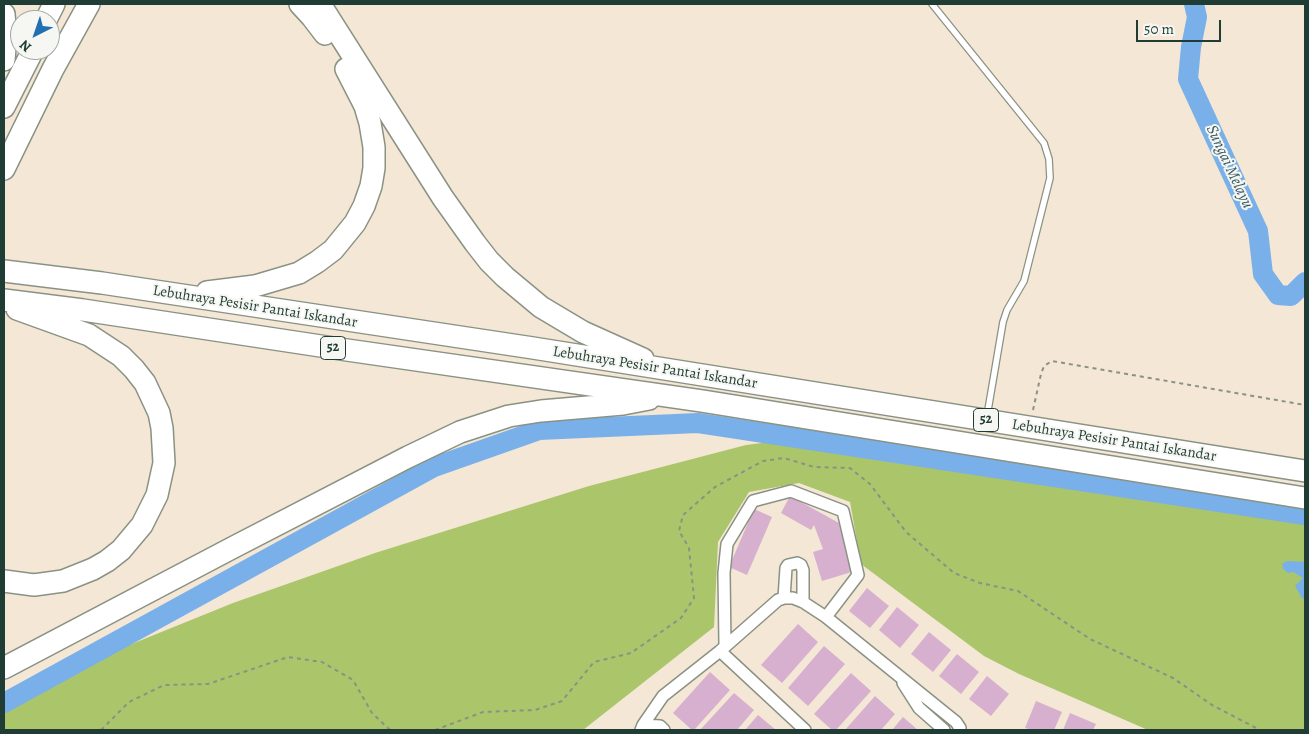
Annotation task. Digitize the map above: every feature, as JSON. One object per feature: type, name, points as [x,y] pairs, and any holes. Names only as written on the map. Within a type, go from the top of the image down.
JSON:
[{"type":"highway","points":[[4,169],[53,69],[89,4]]},
{"type":"highway","points":[[53,69],[102,4]]},
{"type":"highway","points":[[184,296],[255,286],[299,274],[333,250],[355,223],[364,206],[371,186],[374,168],[373,139],[365,106],[342,62],[312,17],[300,4]]},
{"type":"highway","points":[[320,4],[457,219],[494,266],[523,293],[562,320],[666,370]]},
{"type":"highway","points":[[4,14],[6,36],[4,60]]},
{"type":"highway","points":[[4,107],[27,60]]},
{"type":"highway","name":"Lebuhraya Pesisir Pantai Iskandar","points":[[4,271],[102,283],[514,346],[1305,471]]},
{"type":"highway","points":[[4,301],[35,317],[89,335],[121,356],[145,383],[153,398],[160,421],[164,449],[162,478],[150,511],[142,525],[121,550],[93,569],[63,581],[34,585],[4,581]]},
{"type":"highway","name":"Lebuhraya Pesisir Pantai Iskandar","points":[[4,301],[83,310],[662,395],[1305,498]]},
{"type":"highway","points":[[4,668],[240,543],[417,452],[460,432],[517,415],[565,408],[623,404],[662,395]]},
{"type":"street","points":[[805,730],[722,648],[724,573],[727,544],[753,501],[791,490],[843,511],[858,574],[826,617]]},
{"type":"street","points":[[781,599],[786,568],[788,565],[796,563],[801,565],[803,570],[803,602]]},
{"type":"street","points":[[642,727],[663,696],[781,599],[793,598],[803,602],[826,617],[956,722],[960,728],[959,730]]},
{"type":"street","points":[[899,677],[919,708],[944,730]]},
{"type":"street","points":[[642,727],[660,726],[664,730]]},
{"type":"lane","points":[[932,4],[1044,144],[1049,159],[1050,178],[1024,281],[1007,310],[1003,322],[986,420]]},
{"type":"path","points":[[1029,427],[1041,374],[1044,366],[1052,361],[1305,406]]},
{"type":"path","points":[[101,730],[129,702],[164,685],[208,684],[288,657],[322,662],[353,680],[372,713],[390,730]]},
{"type":"green space","points":[[777,441],[839,447],[1305,523],[1305,730],[1148,730],[1019,674],[984,656],[861,564],[850,502],[799,483],[749,492],[718,542],[714,627],[583,730],[4,730],[4,705],[70,669],[233,603],[375,553],[589,486],[746,445]]},
{"type":"water","points":[[1287,561],[1305,562],[1305,600],[1295,586],[1303,578],[1293,572],[1288,573],[1283,569],[1282,564]]},
{"type":"building","points":[[790,496],[839,523],[855,571],[822,581],[813,552],[823,549],[814,525],[811,530],[781,513]]},
{"type":"building","points":[[754,509],[772,517],[747,575],[729,567]]},
{"type":"building","points":[[867,588],[889,606],[870,628],[849,611]]},
{"type":"building","points":[[897,607],[919,625],[900,648],[879,630]]},
{"type":"building","points":[[798,624],[818,642],[782,683],[761,665]]},
{"type":"building","points":[[929,632],[951,650],[933,672],[911,654]]},
{"type":"building","points":[[824,646],[845,664],[808,706],[788,688]]},
{"type":"building","points":[[957,654],[979,672],[961,694],[939,676]]},
{"type":"building","points":[[710,672],[730,690],[692,730],[673,713]]},
{"type":"building","points":[[851,673],[871,691],[836,730],[832,730],[814,714]]},
{"type":"building","points":[[987,676],[1009,694],[991,716],[969,699]]},
{"type":"building","points":[[734,693],[754,710],[737,730],[700,730]]},
{"type":"building","points":[[875,696],[895,714],[881,730],[845,730]]},
{"type":"building","points":[[1036,701],[1062,712],[1054,730],[1032,730],[1025,728]]},
{"type":"building","points":[[1070,713],[1096,724],[1093,730],[1063,730]]},
{"type":"building","points":[[758,715],[776,730],[745,730]]},
{"type":"building","points":[[903,717],[918,730],[892,730]]},
{"type":"waterway","name":"Sungai Melayu","points":[[1194,4],[1197,17],[1191,47],[1188,79],[1258,231],[1263,274],[1278,295],[1291,296],[1305,282]]},
{"type":"waterway","points":[[4,703],[434,467],[539,430],[698,423],[1305,515]]}]
